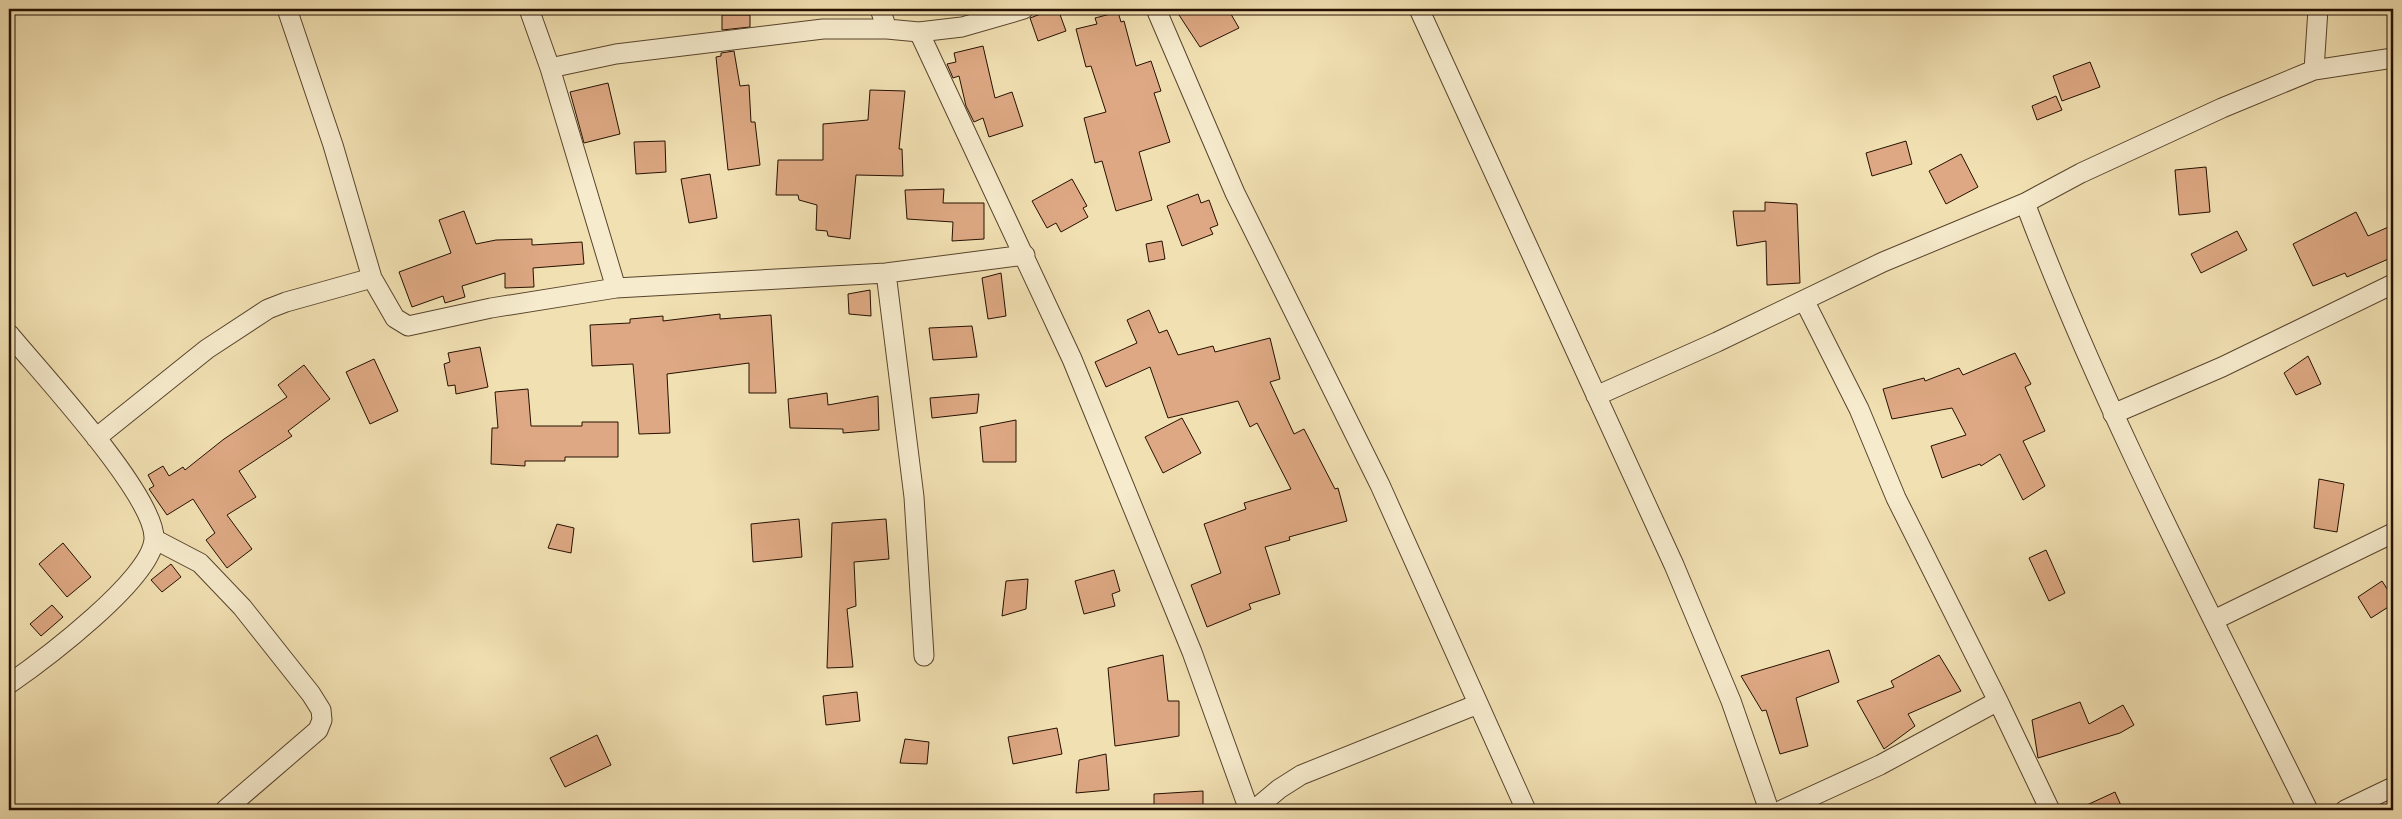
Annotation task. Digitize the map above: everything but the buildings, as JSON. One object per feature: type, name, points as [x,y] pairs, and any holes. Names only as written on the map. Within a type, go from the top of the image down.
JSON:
[{"type":"street","points":[[288,9],[333,145],[372,278],[395,318],[408,326],[491,308],[616,288],[886,273],[1025,256]]},
{"type":"street","points":[[529,9],[550,68],[616,288]]},
{"type":"street","points":[[880,9],[887,28]]},
{"type":"street","points":[[550,68],[616,54],[822,29],[887,28],[919,32],[970,25],[1024,9]]},
{"type":"street","points":[[1156,9],[1235,193],[1380,485],[1526,810]]},
{"type":"street","points":[[1418,9],[1674,565],[1731,701],[1769,810]]},
{"type":"street","points":[[2314,70],[2318,9]]},
{"type":"street","points":[[919,32],[1072,359],[1188,644],[1249,810]]},
{"type":"street","points":[[1596,396],[1646,375],[1882,262],[2025,203],[2134,148],[2314,70],[2393,58]]},
{"type":"street","points":[[2025,203],[2052,273],[2113,414],[2308,810]]},
{"type":"street","points":[[886,273],[914,497],[924,656]]},
{"type":"street","points":[[96,438],[206,349],[268,309],[286,302],[372,278]]},
{"type":"street","points":[[2113,414],[2222,367],[2393,284]]},
{"type":"street","points":[[1804,300],[1859,409],[1896,498],[1998,701],[2050,810]]},
{"type":"street","points":[[9,334],[96,438],[143,503],[151,520],[154,539],[150,555],[131,580],[83,629],[9,684]]},
{"type":"street","points":[[2214,620],[2393,533]]},
{"type":"street","points":[[154,539],[200,563],[242,607],[311,694],[321,710],[322,720],[318,730],[225,810]]},
{"type":"street","points":[[1782,810],[1872,769],[1998,701]]},
{"type":"street","points":[[1254,810],[1301,775],[1478,704]]},
{"type":"street","points":[[2345,810],[2393,787]]}]
